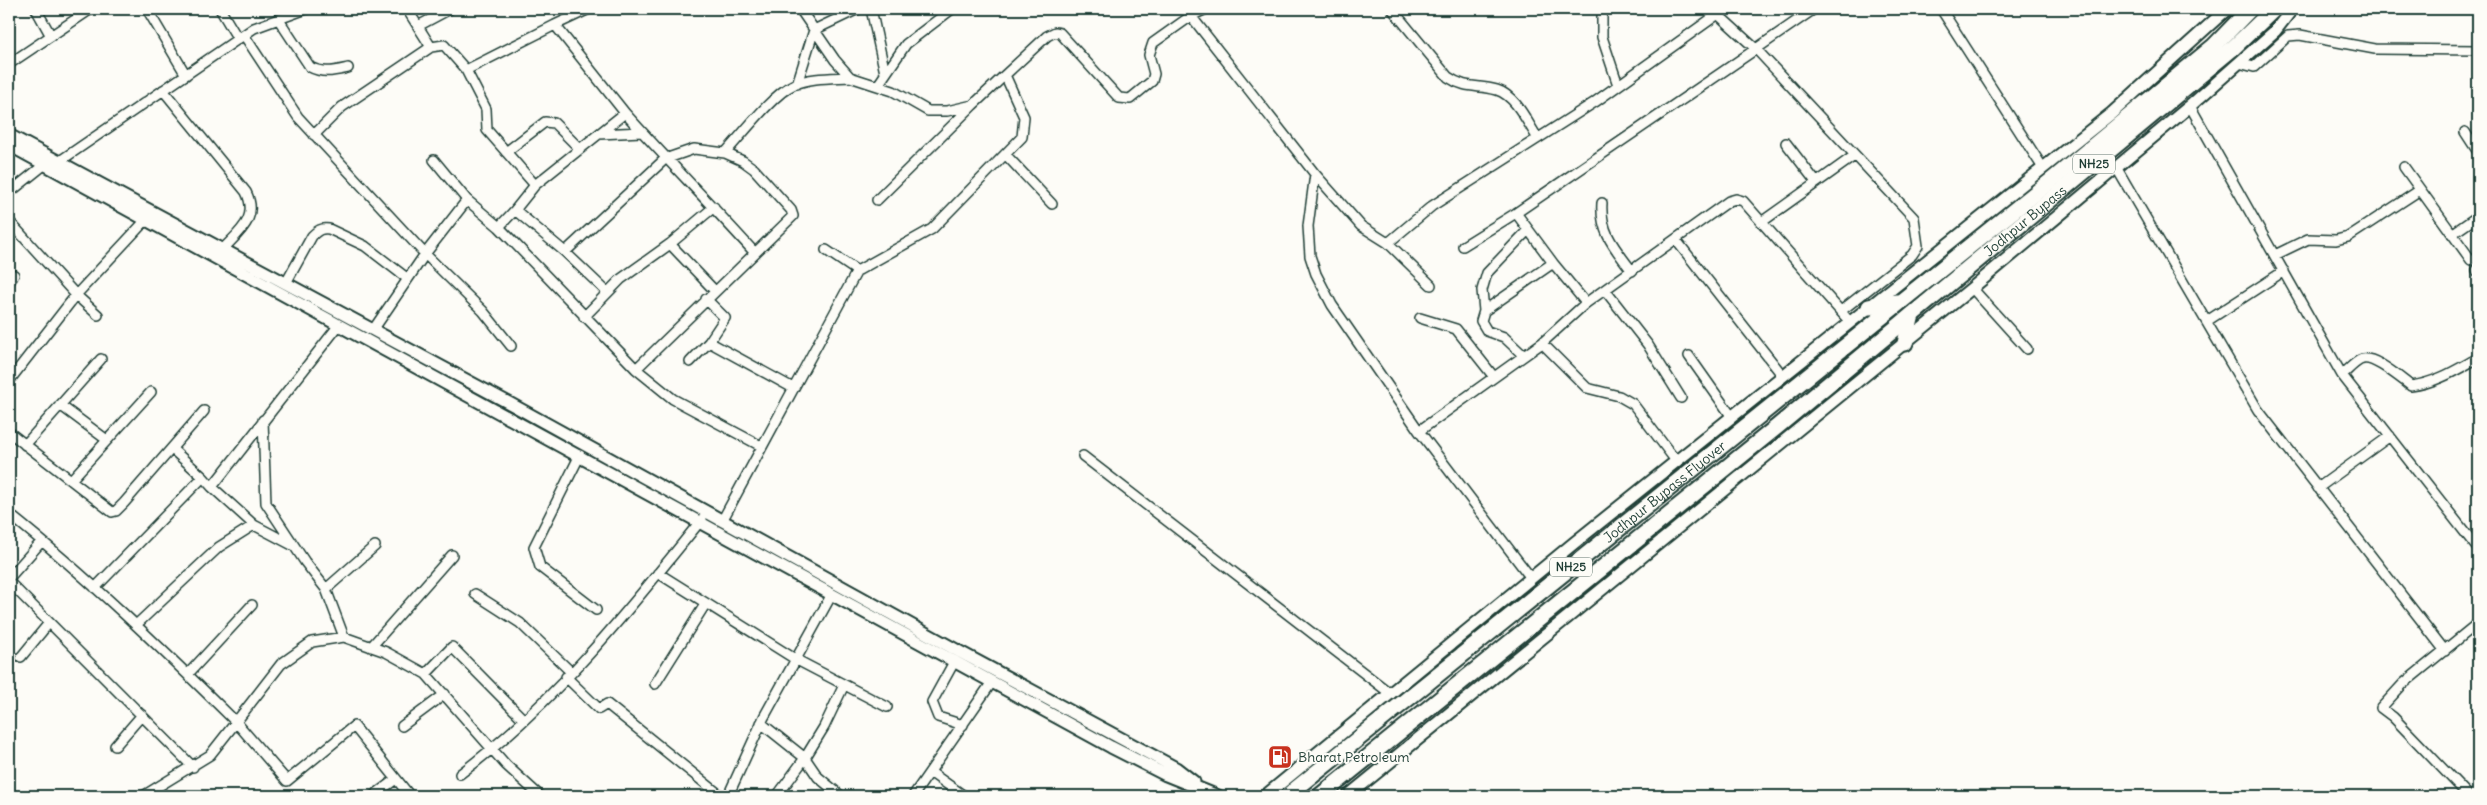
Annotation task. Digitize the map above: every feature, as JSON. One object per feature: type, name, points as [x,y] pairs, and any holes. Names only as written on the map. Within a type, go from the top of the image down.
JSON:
[{"type":"highway","name":"Jodhpur Bypass","points":[[1901,301],[2171,82],[2214,46],[2250,9]]},
{"type":"highway","name":"Jodhpur Bypass","points":[[1912,315],[2233,48],[2274,9]]},
{"type":"highway","points":[[1869,307],[1901,301]]},
{"type":"highway","name":"Jodhpur Bypass Flyover","points":[[1287,796],[1901,301]]},
{"type":"highway","points":[[1905,343],[1912,315]]},
{"type":"highway","name":"Jodhpur Bypass Flyover","points":[[1320,796],[1912,315]]},
{"type":"main road","points":[[1265,796],[1676,461],[2112,113],[2227,9]]},
{"type":"main road","points":[[1348,796],[1972,288],[2190,106],[2275,31],[2292,9]]},
{"type":"main road","points":[[9,135],[57,163],[223,249],[373,330],[954,662],[1166,775],[1218,796]]},
{"type":"main road","points":[[9,145],[580,456],[703,517],[722,521],[1176,768],[1207,791]]},
{"type":"street","points":[[36,9],[51,36]]},
{"type":"street","points":[[9,64],[91,9]]},
{"type":"street","points":[[147,9],[186,75]]},
{"type":"street","points":[[220,9],[298,117],[425,254],[482,311],[511,346]]},
{"type":"street","points":[[57,163],[254,28],[306,9]]},
{"type":"street","points":[[407,9],[431,47]]},
{"type":"street","points":[[418,26],[450,9]]},
{"type":"street","points":[[466,70],[589,9]]},
{"type":"street","points":[[800,9],[835,60],[850,77]]},
{"type":"street","points":[[797,84],[814,30],[858,9]]},
{"type":"street","points":[[870,9],[885,73]]},
{"type":"street","points":[[878,85],[906,44],[952,9]]},
{"type":"street","points":[[878,200],[973,105],[1047,36],[1055,32],[1060,33],[1119,98],[1130,99],[1152,81],[1154,74],[1149,56],[1151,46],[1191,16],[1206,9]]},
{"type":"street","points":[[1392,9],[1448,77],[1459,85],[1497,90],[1508,96],[1537,137]]},
{"type":"street","points":[[1602,9],[1602,37],[1618,85]]},
{"type":"street","points":[[1463,246],[1516,213],[1814,9]]},
{"type":"street","points":[[1941,9],[2043,168]]},
{"type":"street","points":[[1388,243],[1432,206],[1618,85],[1715,11],[1756,49],[1914,218],[1918,246],[1912,255],[1840,311]]},
{"type":"street","points":[[1191,16],[1316,174],[1361,226],[1388,243],[1431,285]]},
{"type":"street","points":[[279,20],[310,67],[327,72],[348,68]]},
{"type":"street","points":[[555,25],[625,113],[665,159],[714,207],[755,253]]},
{"type":"street","points":[[2238,63],[2254,67],[2288,36],[2300,35],[2375,49],[2478,50]]},
{"type":"street","points":[[314,135],[342,107],[431,47],[444,45],[466,70],[486,109],[487,130],[535,185]]},
{"type":"street","points":[[722,521],[792,388],[858,271],[932,229],[1022,137],[1024,117],[1005,75]]},
{"type":"street","points":[[725,153],[776,98],[797,84],[826,78],[850,77],[878,85],[893,91],[928,111],[947,111],[973,105]]},
{"type":"street","points":[[163,90],[246,192],[250,201],[249,222],[223,249]]},
{"type":"street","points":[[2190,106],[2342,375],[2478,549]]},
{"type":"street","points":[[499,227],[535,185],[625,113]]},
{"type":"street","points":[[506,152],[545,122],[550,121],[580,149]]},
{"type":"street","points":[[599,134],[642,132]]},
{"type":"street","points":[[2465,132],[2478,152]]},
{"type":"street","points":[[1786,143],[1816,182]]},
{"type":"street","points":[[565,252],[665,159],[694,149],[725,153],[743,161],[754,169],[791,210],[793,216],[714,290],[636,368]]},
{"type":"street","points":[[1005,154],[1052,204]]},
{"type":"street","points":[[1763,221],[1854,156]]},
{"type":"street","points":[[434,160],[467,200],[499,227],[584,317],[636,368],[673,398],[761,446]]},
{"type":"street","points":[[9,193],[44,164]]},
{"type":"street","points":[[2116,167],[2258,410],[2445,651]]},
{"type":"street","points":[[2404,167],[2471,260]]},
{"type":"street","points":[[1316,174],[1308,226],[1310,256],[1316,274],[1332,305],[1419,431],[1531,578]]},
{"type":"street","points":[[2274,255],[2308,239],[2336,240],[2348,237],[2420,190]]},
{"type":"street","points":[[1419,431],[1542,343],[1586,303],[1729,201],[1736,199],[1744,201],[1763,221],[1850,322]]},
{"type":"street","points":[[373,330],[425,254],[467,200]]},
{"type":"street","points":[[1602,203],[1601,218],[1606,234],[1632,271]]},
{"type":"street","points":[[584,317],[621,279],[670,244],[714,207]]},
{"type":"street","points":[[515,210],[565,252],[607,292]]},
{"type":"street","points":[[1516,213],[1586,303]]},
{"type":"street","points":[[2452,234],[2478,216]]},
{"type":"street","points":[[9,381],[76,295],[146,220]]},
{"type":"street","points":[[9,221],[76,295],[98,314]]},
{"type":"street","points":[[286,283],[312,236],[317,230],[323,229],[329,229],[365,246],[408,279]]},
{"type":"street","points":[[1484,311],[1482,290],[1487,273],[1528,230]]},
{"type":"street","points":[[1676,240],[1783,376]]},
{"type":"street","points":[[670,244],[714,290]]},
{"type":"street","points":[[826,250],[858,271]]},
{"type":"street","points":[[1523,355],[1504,337],[1487,331],[1482,326],[1481,314],[1553,263]]},
{"type":"street","points":[[2207,321],[2284,271]]},
{"type":"street","points":[[1972,288],[2027,348]]},
{"type":"street","points":[[1604,290],[1648,345],[1681,398]]},
{"type":"street","points":[[690,362],[709,342],[725,318],[706,299]]},
{"type":"street","points":[[1420,318],[1456,329],[1494,377]]},
{"type":"street","points":[[212,487],[339,326]]},
{"type":"street","points":[[709,342],[792,388]]},
{"type":"street","points":[[1542,343],[1587,388],[1619,396],[1633,404],[1676,461]]},
{"type":"street","points":[[1689,356],[1732,417]]},
{"type":"street","points":[[2342,375],[2361,359],[2367,358],[2379,363],[2411,386],[2424,385],[2478,358]]},
{"type":"street","points":[[26,445],[101,359]]},
{"type":"street","points":[[71,480],[151,392]]},
{"type":"street","points":[[60,405],[107,440]]},
{"type":"street","points":[[9,432],[112,512],[116,511],[204,411]]},
{"type":"street","points":[[263,420],[266,503],[294,546],[326,589],[344,638]]},
{"type":"street","points":[[2318,488],[2390,436]]},
{"type":"street","points":[[172,449],[254,525],[294,546]]},
{"type":"street","points":[[580,456],[534,546],[540,567],[596,610]]},
{"type":"street","points":[[1083,456],[1391,694]]},
{"type":"street","points":[[95,588],[203,476]]},
{"type":"street","points":[[9,514],[42,540],[188,674],[236,722],[287,781],[354,726],[410,796]]},
{"type":"street","points":[[460,774],[493,749],[524,720],[621,620],[703,517]]},
{"type":"street","points":[[136,625],[219,547],[254,525]]},
{"type":"street","points":[[9,578],[42,540]]},
{"type":"street","points":[[326,589],[375,546]]},
{"type":"street","points":[[372,647],[452,555]]},
{"type":"street","points":[[658,573],[796,659],[887,707]]},
{"type":"street","points":[[9,582],[193,767]]},
{"type":"street","points":[[475,594],[520,623],[599,708],[607,704],[720,796]]},
{"type":"street","points":[[728,796],[761,724],[832,594]]},
{"type":"street","points":[[655,684],[706,603]]},
{"type":"street","points":[[188,674],[252,606]]},
{"type":"street","points":[[21,657],[49,623]]},
{"type":"street","points":[[2469,796],[2392,716],[2381,708],[2403,684],[2478,623]]},
{"type":"street","points":[[143,796],[210,755],[281,664],[312,642],[344,638],[386,652],[426,674],[506,764],[540,796]]},
{"type":"street","points":[[426,674],[452,646],[524,720]]},
{"type":"street","points":[[954,662],[932,702],[938,717],[963,725]]},
{"type":"street","points":[[913,796],[992,682]]},
{"type":"street","points":[[777,796],[805,758],[824,727],[844,684]]},
{"type":"street","points":[[402,726],[445,694]]},
{"type":"street","points":[[115,746],[142,715]]},
{"type":"street","points":[[761,724],[805,758],[818,777],[841,796]]},
{"type":"street","points":[[930,772],[964,796]]},
{"type":"street","points":[[374,796],[396,779]]},
{"type":"place","name":"Bharat Petroleum","points":[[1280,757]]}]
